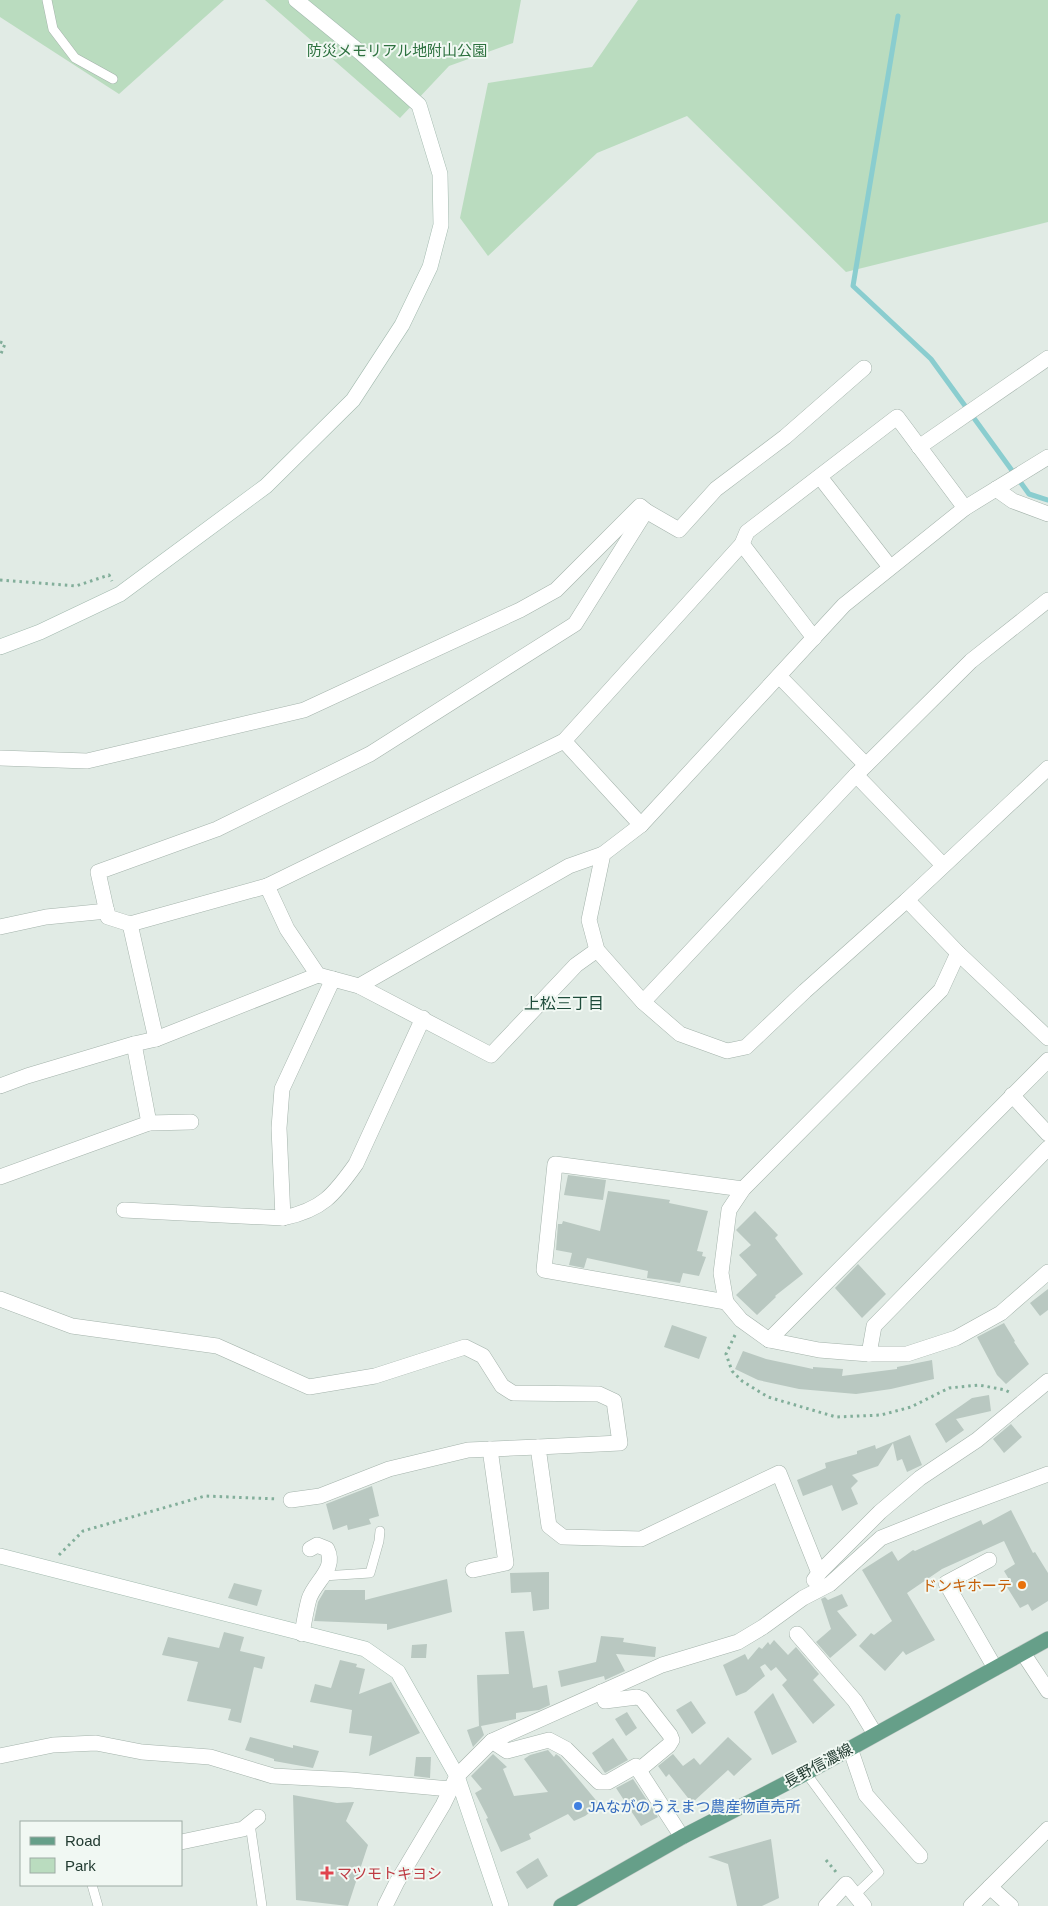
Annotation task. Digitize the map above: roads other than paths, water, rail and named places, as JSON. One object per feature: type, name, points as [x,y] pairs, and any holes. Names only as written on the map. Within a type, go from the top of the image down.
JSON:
[{"type":"main road","name":"長野信濃線","points":[[561,1906],[682,1836],[806,1773],[1048,1639]]},
{"type":"street","points":[[0,647],[40,632],[120,594],[266,486],[353,400],[402,325],[430,266],[441,225],[440,174],[419,105],[361,53],[296,0]]},
{"type":"street","points":[[919,447],[1048,358]]},
{"type":"street","points":[[0,758],[87,761],[304,710],[520,610],[556,590],[640,506],[679,530],[716,489],[785,437],[864,368]]},
{"type":"street","points":[[646,511],[575,624],[370,754],[216,829],[98,872],[108,917],[130,924],[267,886],[564,741],[742,544],[747,532],[897,417],[965,508]]},
{"type":"street","points":[[359,986],[569,866],[602,854],[640,826],[844,605],[965,508],[1048,457]]},
{"type":"street","points":[[820,477],[890,567]]},
{"type":"street","points":[[996,489],[1013,501],[1048,514]]},
{"type":"street","points":[[742,544],[814,638]]},
{"type":"street","points":[[644,1002],[861,770],[971,661],[1048,600]]},
{"type":"street","points":[[779,676],[943,865]]},
{"type":"street","points":[[564,741],[640,826]]},
{"type":"street","points":[[602,854],[589,920],[597,950],[644,1002],[680,1034],[728,1051],[746,1047],[1048,768]]},
{"type":"street","points":[[267,886],[286,929],[325,977]]},
{"type":"street","points":[[907,900],[958,953],[1048,1038]]},
{"type":"street","points":[[0,927],[46,917],[107,911]]},
{"type":"street","points":[[130,924],[156,1039]]},
{"type":"street","points":[[0,1086],[27,1076],[156,1039],[325,977],[359,986],[491,1055],[576,965],[597,950]]},
{"type":"street","points":[[958,953],[941,990],[743,1189],[729,1210],[721,1273],[726,1302],[741,1320],[768,1340],[819,1350],[869,1354],[907,1354],[956,1338],[1001,1313],[1048,1272]]},
{"type":"street","points":[[283,1218],[280,1128],[282,1088],[325,977]]},
{"type":"street","points":[[124,1210],[283,1218],[304,1214],[325,1201],[342,1184],[356,1164],[423,1018]]},
{"type":"street","points":[[134,1044],[149,1123]]},
{"type":"street","points":[[768,1340],[1048,1060]]},
{"type":"street","points":[[1012,1095],[1048,1134]]},
{"type":"street","points":[[0,1177],[149,1123],[191,1122]]},
{"type":"street","points":[[869,1354],[874,1326],[1048,1148]]},
{"type":"street","points":[[726,1302],[544,1270],[554,1164],[743,1189]]},
{"type":"street","points":[[0,1300],[72,1326],[217,1346],[308,1387],[375,1376],[465,1348],[483,1356],[502,1386],[513,1392],[599,1394],[614,1401],[620,1443],[468,1450],[389,1469],[320,1496],[291,1500]]},
{"type":"street","points":[[803,1598],[819,1573],[880,1512],[920,1478],[977,1440],[1048,1382]]},
{"type":"street","points":[[538,1447],[549,1526],[563,1537],[641,1539],[779,1473],[819,1573]]},
{"type":"street","points":[[473,1570],[506,1563],[490,1449]]},
{"type":"street","points":[[385,1906],[453,1783],[492,1741],[662,1665],[738,1642],[763,1628],[803,1598],[830,1584],[881,1538],[1048,1474]]},
{"type":"street","points":[[302,1634],[310,1598],[328,1569],[330,1556],[327,1549],[317,1545],[310,1549]]},
{"type":"street","points":[[0,1556],[365,1649],[398,1672],[453,1783],[501,1906]]},
{"type":"street","points":[[989,1560],[946,1583],[995,1668]]},
{"type":"street","points":[[797,1634],[855,1701],[875,1734]]},
{"type":"street","points":[[1023,1653],[1048,1691]]},
{"type":"street","points":[[601,1692],[605,1701],[637,1697],[642,1699],[670,1735],[672,1740],[669,1745],[639,1770]]},
{"type":"street","points":[[492,1741],[507,1751],[549,1740],[566,1749],[599,1782],[608,1782],[636,1766],[682,1836]]},
{"type":"street","points":[[0,1756],[53,1745],[96,1743],[142,1752],[210,1757],[273,1776],[453,1783]]},
{"type":"street","points":[[850,1748],[866,1795],[920,1856]]},
{"type":"street","points":[[182,1842],[243,1829],[254,1820]]},
{"type":"street","points":[[971,1906],[1048,1829]]},
{"type":"street","points":[[826,1906],[846,1884],[860,1901]]},
{"type":"street","points":[[990,1888],[1011,1906]]},
{"type":"lane","points":[[47,0],[54,29],[75,58],[113,78]]},
{"type":"lane","points":[[323,1576],[370,1573],[380,1531]]},
{"type":"lane","points":[[806,1773],[879,1872],[860,1901]]},
{"type":"lane","points":[[254,1820],[262,1906]]},
{"type":"lane","points":[[92,1886],[98,1906]]},
{"type":"waterway","points":[[898,16],[853,286],[931,359],[1029,494],[1048,500]]},
{"type":"place","name":"ドンキホーテ","points":[[1022,1585]]},
{"type":"place","name":"JAながのうえまつ農産物直売所","points":[[578,1806]]},
{"type":"place","name":"マツモトキヨシ","points":[[327,1873]]},
{"type":"district","name":"上松三丁目","points":[[564,1003]]},
{"type":"park label","name":"防災メモリアル地附山公園","points":[[397,50]]}]
